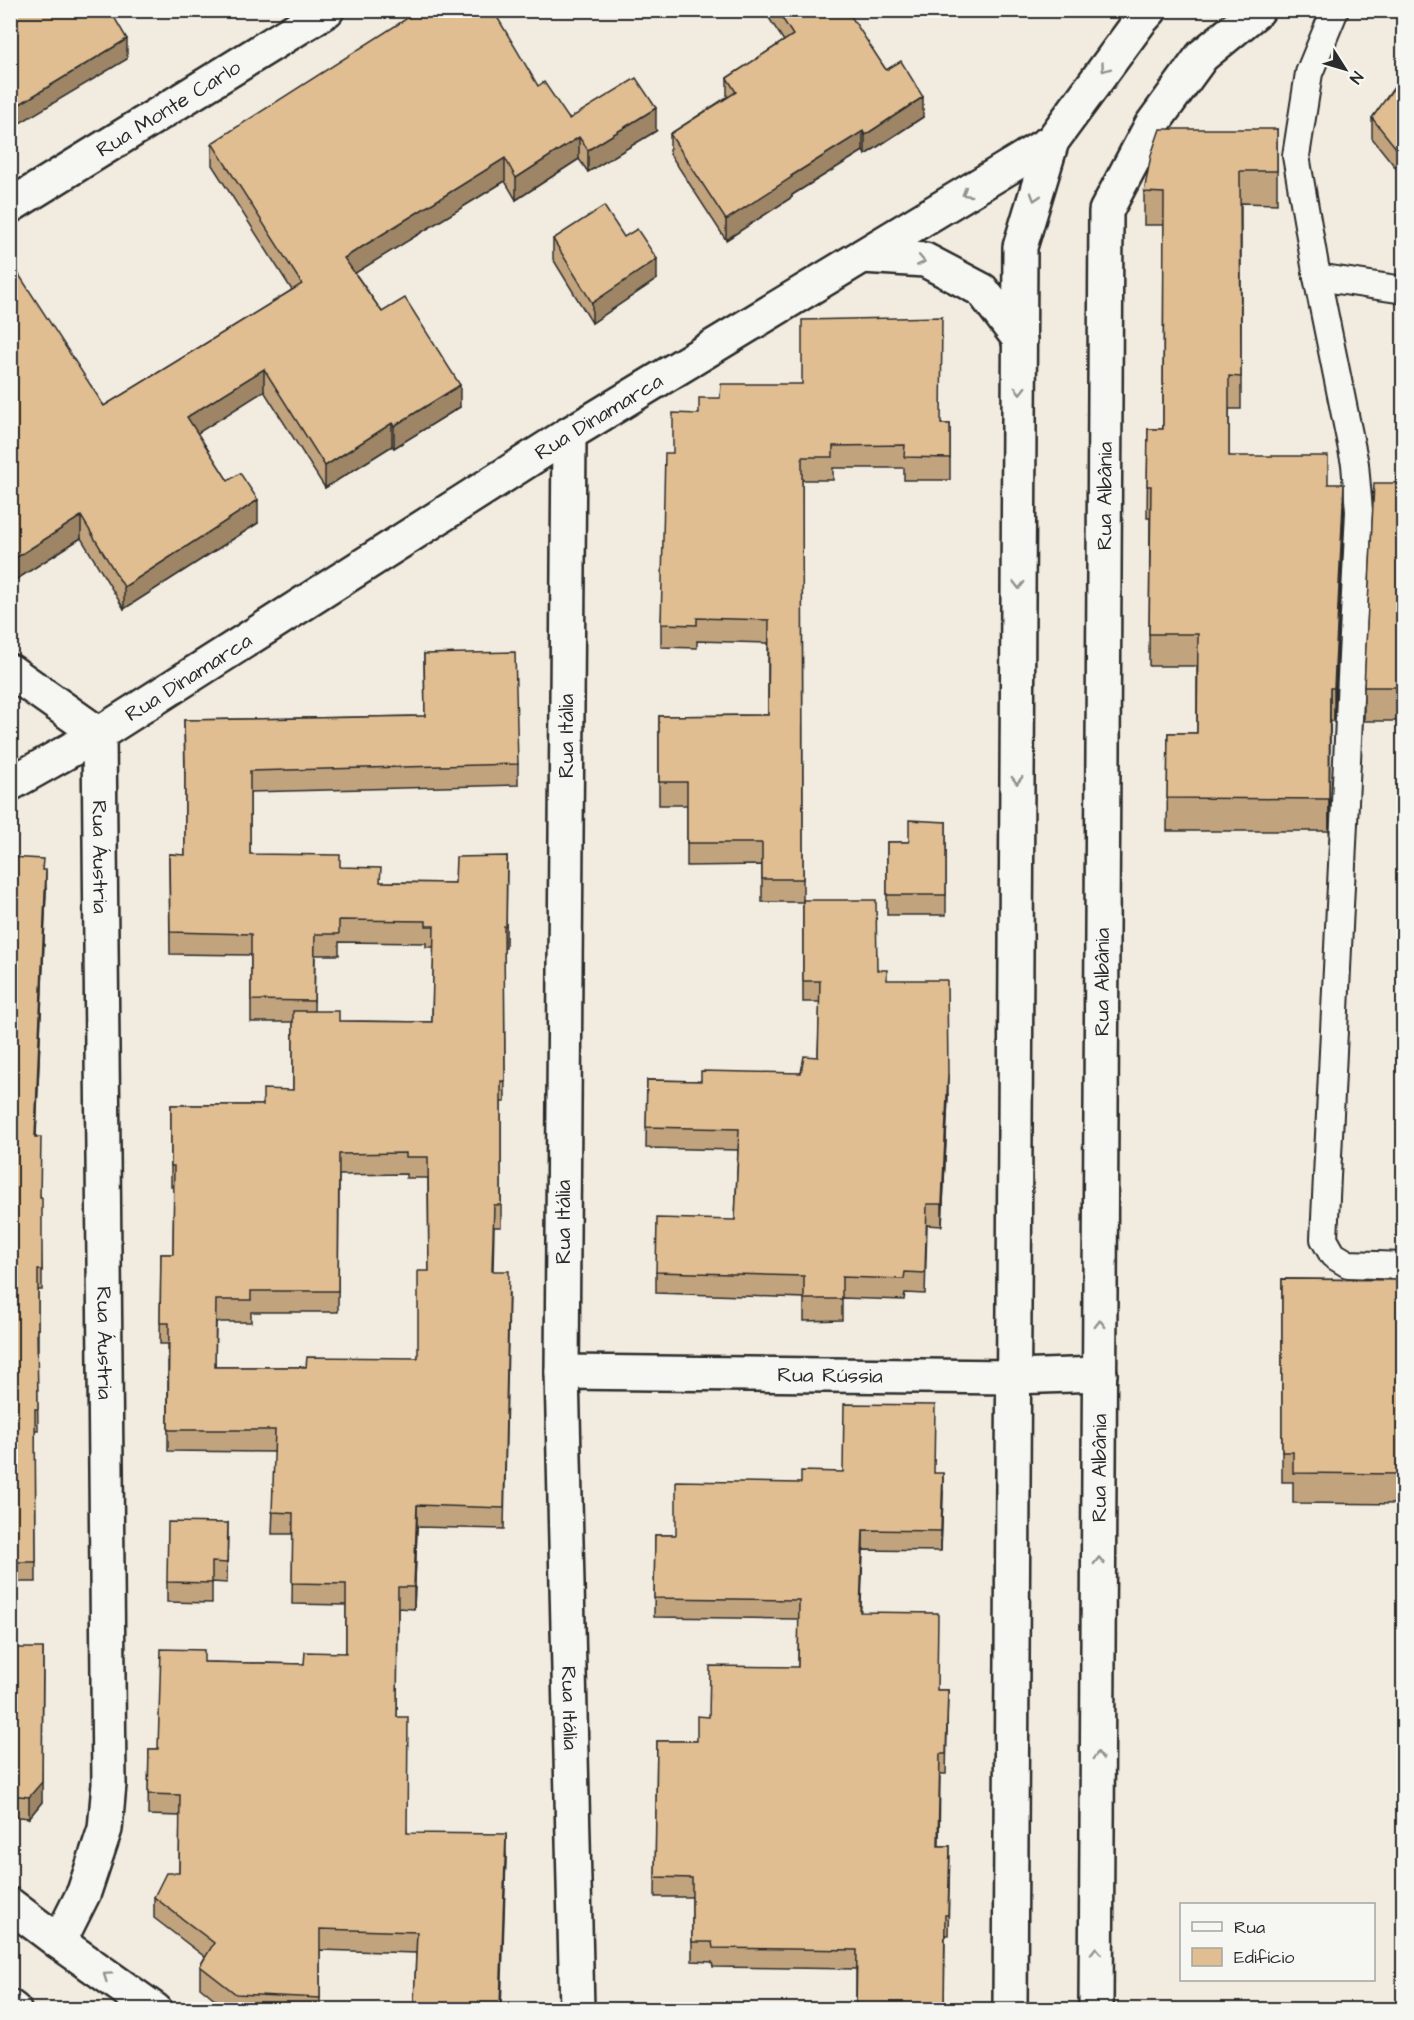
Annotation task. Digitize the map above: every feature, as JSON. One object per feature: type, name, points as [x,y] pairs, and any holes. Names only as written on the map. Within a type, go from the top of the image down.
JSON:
[{"type":"street","name":"Rua Monte Carlo","points":[[10,206],[327,10]]},
{"type":"street","name":"Rua Albânia","points":[[1096,2010],[1106,212],[1151,126],[1202,56],[1258,10]]},
{"type":"street","name":"Rua Dinamarca","points":[[10,784],[99,734],[569,434],[1052,141],[1143,14]]},
{"type":"street","points":[[1010,2010],[1020,247],[1052,141]]},
{"type":"street","points":[[863,256],[925,260],[982,290],[1020,340]]},
{"type":"street","name":"Rua Itália","points":[[569,434],[562,1372],[577,2010]]},
{"type":"street","points":[[10,671],[99,734]]},
{"type":"street","name":"Rua Áustria","points":[[59,1942],[84,1892],[105,1829],[109,1784],[99,734]]},
{"type":"street","name":"Rua Rússia","points":[[562,1372],[1014,1377],[1100,1374]]},
{"type":"street","points":[[10,1905],[155,2010]]},
{"type":"street","points":[[10,2007],[14,2010]]},
{"type":"lane","points":[[1335,10],[1309,73],[1296,156],[1317,277],[1355,464],[1359,511],[1324,1239],[1333,1255],[1348,1264],[1404,1266]]},
{"type":"lane","points":[[1317,277],[1404,290]]},
{"type":"building","points":[[10,10],[110,10],[127,39],[10,110]]},
{"type":"building","points":[[420,10],[493,10],[538,86],[544,82],[569,119],[636,78],[656,108],[588,150],[579,137],[516,178],[505,158],[344,258],[382,312],[405,298],[460,385],[394,426],[392,423],[325,466],[264,369],[187,417],[228,481],[240,473],[258,500],[124,587],[81,516],[14,559],[10,553],[10,274],[16,270],[104,406],[302,284],[212,143]]},
{"type":"building","points":[[777,10],[847,10],[886,70],[901,61],[923,97],[865,135],[863,131],[726,220],[670,134],[736,92],[727,78],[793,35]]},
{"type":"building","points":[[1404,74],[1404,153],[1400,153],[1372,118]]},
{"type":"building","points":[[1160,129],[1277,129],[1277,171],[1240,171],[1241,377],[1229,376],[1229,456],[1328,456],[1328,484],[1344,484],[1334,688],[1330,688],[1329,799],[1167,798],[1168,733],[1197,733],[1198,634],[1149,634],[1151,486],[1147,486],[1148,429],[1163,429],[1164,193],[1144,192],[1151,155]]},
{"type":"building","points":[[604,206],[624,237],[637,229],[657,259],[592,303],[553,239]]},
{"type":"building","points":[[942,317],[941,424],[950,424],[950,458],[904,457],[905,445],[833,446],[833,457],[802,457],[803,879],[762,879],[762,843],[687,843],[687,782],[659,782],[659,716],[768,715],[769,620],[697,618],[697,625],[661,624],[665,453],[673,453],[673,413],[699,414],[699,398],[720,398],[721,384],[802,384],[802,320]]},
{"type":"building","points":[[1404,389],[1404,697],[1400,697],[1400,687],[1364,687],[1374,483],[1396,483],[1396,477],[1399,477]]},
{"type":"building","points":[[515,652],[518,764],[250,771],[250,854],[340,855],[340,867],[381,868],[380,882],[455,883],[456,857],[507,856],[506,926],[504,926],[505,1081],[501,1081],[501,1205],[494,1205],[492,1271],[509,1271],[504,1508],[417,1505],[414,1587],[398,1587],[397,1717],[408,1717],[407,1833],[506,1834],[500,2007],[414,2003],[417,1932],[320,1929],[320,1998],[236,1994],[200,1966],[214,1943],[154,1897],[166,1873],[179,1873],[180,1795],[148,1794],[149,1749],[158,1749],[161,1649],[204,1650],[204,1662],[304,1664],[305,1652],[346,1653],[346,1584],[292,1583],[293,1513],[272,1512],[275,1430],[168,1430],[169,1323],[160,1323],[161,1254],[173,1254],[174,1166],[171,1166],[171,1105],[263,1105],[263,1089],[293,1090],[293,1011],[339,1011],[339,1021],[432,1022],[434,926],[426,926],[426,921],[339,920],[339,934],[315,934],[314,1001],[251,1000],[251,934],[170,932],[169,854],[185,855],[184,720],[425,716],[424,654]],"holes":[[[406,1153],[406,1157],[428,1157],[429,1271],[418,1271],[418,1358],[307,1357],[306,1367],[215,1367],[216,1300],[251,1300],[251,1291],[338,1291],[339,1154]]]},
{"type":"building","points":[[909,820],[946,822],[946,895],[887,895],[887,842],[909,842]]},
{"type":"building","points":[[10,857],[43,859],[42,870],[46,870],[35,1137],[41,1137],[40,1198],[42,1198],[42,1270],[38,1270],[38,1409],[35,1409],[36,1562],[10,1562]]},
{"type":"building","points":[[803,900],[876,900],[877,970],[887,970],[887,980],[947,980],[948,1074],[942,1204],[927,1204],[925,1273],[905,1272],[904,1279],[842,1277],[842,1299],[804,1299],[804,1276],[656,1272],[657,1218],[735,1220],[739,1129],[646,1127],[647,1080],[701,1081],[701,1071],[801,1073],[804,1056],[818,1057],[820,981],[803,981]]},
{"type":"building","points":[[1282,1279],[1404,1280],[1404,1474],[1293,1473],[1293,1452],[1282,1452]]},
{"type":"building","points":[[844,1404],[935,1405],[934,1473],[943,1473],[941,1531],[863,1530],[860,1612],[938,1613],[937,1690],[948,1690],[946,1754],[940,1754],[938,1846],[950,1846],[948,1915],[945,1915],[944,2006],[889,2006],[889,2010],[856,2010],[857,1950],[713,1948],[712,1942],[692,1942],[692,1878],[655,1877],[657,1741],[697,1741],[697,1716],[709,1717],[710,1666],[798,1667],[799,1600],[654,1598],[655,1535],[676,1535],[676,1481],[801,1483],[801,1471],[843,1472]]},
{"type":"building","points":[[168,1522],[228,1523],[227,1563],[212,1562],[212,1583],[167,1582]]},
{"type":"building","points":[[10,1648],[43,1648],[42,1782],[29,1797],[10,1795]]}]
